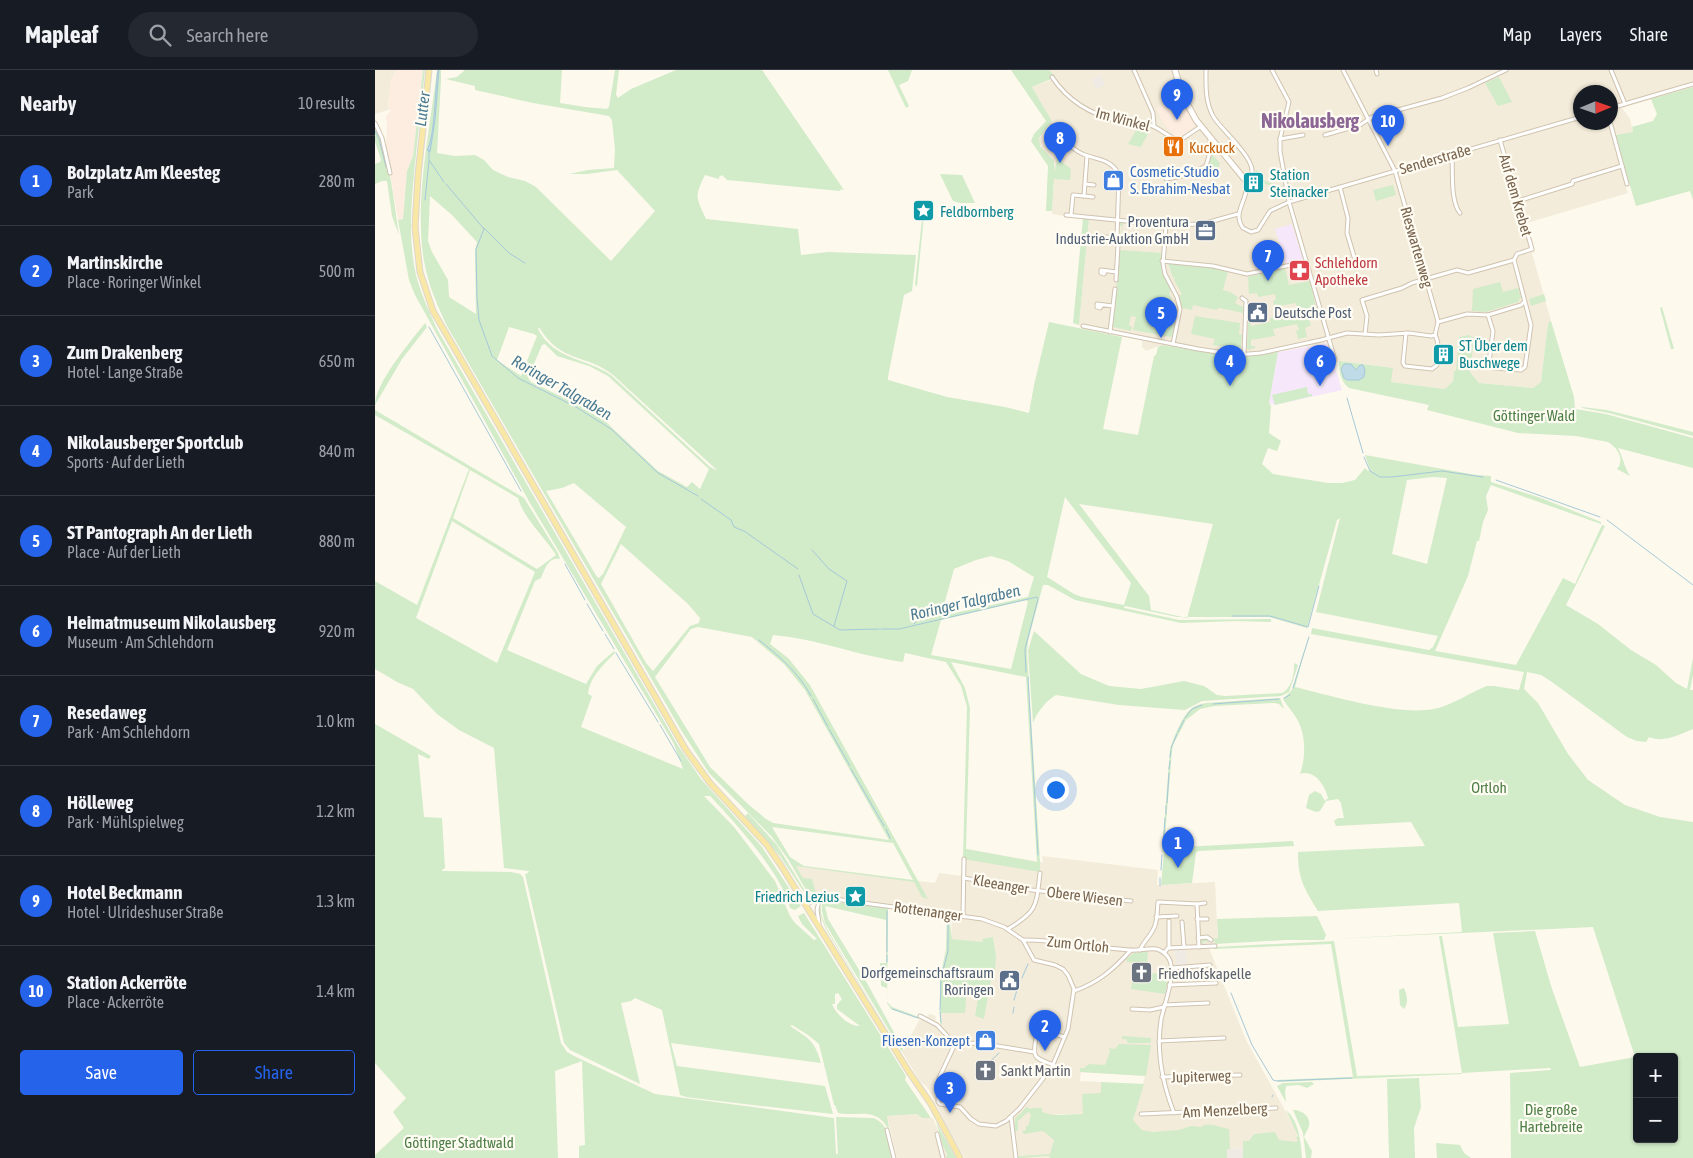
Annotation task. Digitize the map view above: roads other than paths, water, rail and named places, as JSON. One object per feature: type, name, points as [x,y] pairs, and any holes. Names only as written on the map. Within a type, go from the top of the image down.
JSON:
[{"type":"main road","points":[[429,70],[418,176],[415,227],[420,272],[433,312],[687,750],[710,783],[767,846],[819,924],[909,1072],[931,1104],[960,1158]]},
{"type":"street","points":[[1134,70],[1153,113],[1154,126]]},
{"type":"street","points":[[1066,215],[1166,225],[1202,224],[1238,214],[1246,195],[1245,181],[1200,127],[1182,94],[1175,70]]},
{"type":"street","points":[[1207,70],[1206,91],[1208,104],[1216,122],[1250,162],[1250,178],[1245,181]]},
{"type":"street","points":[[1272,70],[1289,102],[1279,148],[1289,202],[1335,360]]},
{"type":"street","name":"Rieswartenweg","points":[[1343,70],[1395,171],[1438,322]]},
{"type":"street","points":[[1325,135],[1353,127],[1372,117],[1431,101],[1468,88],[1506,70]]},
{"type":"street","points":[[1617,70],[1612,71],[1625,104]]},
{"type":"street","name":"Im Winkel","points":[[1052,78],[1066,94],[1093,112],[1118,121],[1154,126],[1178,140],[1200,127]]},
{"type":"street","points":[[1618,106],[1693,84]]},
{"type":"street","name":"Senderstraße","points":[[1238,214],[1238,221],[1242,227],[1255,231],[1260,228],[1270,211],[1289,202],[1573,119]]},
{"type":"street","points":[[375,124],[382,138],[390,172]]},
{"type":"street","points":[[1052,126],[1057,134],[1082,154],[1099,158],[1112,165],[1118,172],[1120,179],[1117,238],[1119,245],[1116,280]]},
{"type":"street","points":[[1612,130],[1627,184]]},
{"type":"street","points":[[1280,139],[1303,135]]},
{"type":"street","points":[[1166,179],[1188,175],[1206,166],[1211,150],[1210,139]]},
{"type":"street","name":"Auf dem Krebet","points":[[1500,140],[1532,250],[1517,254],[1514,260]]},
{"type":"street","points":[[1452,154],[1454,196],[1456,209],[1460,213]]},
{"type":"street","points":[[1084,196],[1087,156]]},
{"type":"street","points":[[1518,200],[1572,184],[1573,181],[1622,166]]},
{"type":"street","points":[[1085,184],[1094,185]]},
{"type":"street","points":[[1340,187],[1348,218],[1347,233],[1355,260]]},
{"type":"street","points":[[1071,216],[1073,195],[1093,197]]},
{"type":"street","points":[[1166,225],[1162,262],[1176,294],[1179,306],[1179,319],[1173,344]]},
{"type":"street","points":[[1108,237],[1117,238]]},
{"type":"street","points":[[1365,334],[1367,316],[1362,300],[1457,270],[1468,273],[1514,260],[1531,325],[1525,367],[1521,370],[1494,368],[1489,362],[1493,331],[1488,315]]},
{"type":"street","points":[[1162,262],[1213,266],[1247,274],[1307,262]]},
{"type":"street","points":[[1105,271],[1116,272]]},
{"type":"street","points":[[1110,332],[1115,289]]},
{"type":"street","points":[[1242,298],[1246,301],[1244,355]]},
{"type":"street","points":[[1406,333],[1403,364],[1405,366],[1433,370],[1437,365],[1439,341],[1435,335],[1438,322],[1467,314],[1488,315],[1521,305],[1524,302]]},
{"type":"street","points":[[1102,304],[1113,306]]},
{"type":"street","points":[[1083,326],[1222,354],[1244,355],[1261,353],[1347,333],[1435,335]]},
{"type":"street","name":"Kleeanger","points":[[963,916],[964,859]]},
{"type":"street","points":[[1008,929],[1032,911],[1036,904],[1041,873]]},
{"type":"street","name":"Kleeanger","points":[[964,878],[1038,891]]},
{"type":"street","name":"Obere Wiesen","points":[[1038,891],[1131,902]]},
{"type":"street","name":"Rottenanger","points":[[806,905],[827,898]]},
{"type":"street","name":"Rottenanger","points":[[806,905],[814,900],[827,898],[982,918],[1008,929],[1023,940]]},
{"type":"street","points":[[819,901],[817,910],[819,924]]},
{"type":"street","points":[[1139,950],[1143,941],[1153,930],[1157,902],[1197,904],[1205,902]]},
{"type":"street","points":[[1197,904],[1199,947]]},
{"type":"street","points":[[1156,917],[1177,916]]},
{"type":"street","points":[[1197,919],[1207,919]]},
{"type":"street","points":[[1169,921],[1169,948]]},
{"type":"street","points":[[1182,922],[1184,947]]},
{"type":"street","points":[[1198,938],[1207,937],[1211,940]]},
{"type":"street","points":[[955,1044],[939,1078],[938,1102],[940,1104],[960,1107],[972,1120],[985,1126],[996,1126],[1011,1117],[1040,1084],[1054,1064],[1070,1021],[1074,991],[1064,970],[1055,965],[1034,960],[1023,940]]},
{"type":"street","name":"Zum Ortloh","points":[[1023,940],[1065,941],[1131,950]]},
{"type":"street","points":[[1164,953],[1169,948],[1215,946]]},
{"type":"street","points":[[1074,991],[1099,980],[1121,962],[1131,950],[1155,949],[1164,953],[1170,960],[1172,968],[1210,966]]},
{"type":"street","name":"Am Menzelberg","points":[[1172,968],[1159,1041],[1162,1077],[1174,1113]]},
{"type":"street","points":[[1169,985],[1216,983]]},
{"type":"street","points":[[1132,1009],[1150,1010],[1164,1006],[1208,1003]]},
{"type":"street","points":[[920,1016],[937,1025],[955,1044],[979,1043],[1034,1052]]},
{"type":"street","points":[[1054,1064],[1038,1060],[1034,1052],[1036,1039],[1040,1034],[1064,1037]]},
{"type":"street","points":[[1159,1041],[1224,1038]]},
{"type":"street","name":"Jupiterweg","points":[[1162,1077],[1240,1074]]},
{"type":"street","name":"Am Menzelberg","points":[[1141,1114],[1276,1108]]},
{"type":"street","points":[[1011,1117],[1016,1158]]},
{"type":"street","points":[[887,1130],[894,1158]]},
{"type":"street","points":[[937,1134],[943,1158]]},
{"type":"water","points":[[438,70],[435,120],[430,152],[427,150],[432,135]]},
{"type":"water","points":[[1344,364],[1351,364],[1356,370],[1360,365],[1363,365],[1365,370],[1364,377],[1359,380],[1347,380],[1344,378],[1341,369]]},
{"type":"waterway","points":[[375,131],[386,167]]},
{"type":"waterway","name":"Roringer Talgraben","points":[[429,150],[429,160],[444,182]]},
{"type":"waterway","points":[[425,200],[429,161]]},
{"type":"waterway","name":"Roringer Talgraben","points":[[446,184],[484,229],[476,249],[477,298],[479,320],[492,356],[518,378],[576,407],[611,429],[658,473],[698,496]]},
{"type":"waterway","points":[[484,228],[509,253],[525,263]]},
{"type":"waterway","points":[[429,327],[521,491]]},
{"type":"waterway","points":[[1347,398],[1363,453]]},
{"type":"waterway","points":[[1364,457],[1370,471],[1380,477],[1442,471],[1483,477]]},
{"type":"waterway","points":[[1496,480],[1600,517]]},
{"type":"waterway","name":"Roringer Talgraben","points":[[701,499],[731,520],[734,527],[744,531],[798,569]]},
{"type":"waterway","points":[[1607,520],[1693,585]]},
{"type":"waterway","points":[[812,550],[829,569],[847,581],[834,626]]},
{"type":"waterway","points":[[565,564],[585,600]]},
{"type":"waterway","name":"Roringer Talgraben","points":[[799,575],[813,614],[840,630],[879,629]]},
{"type":"waterway","points":[[1232,616],[1270,616],[1308,627],[1319,586]]},
{"type":"waterway","name":"Roringer Talgraben","points":[[881,629],[899,629],[1037,597],[1025,649],[1026,672]]},
{"type":"waterway","points":[[587,604],[603,631]]},
{"type":"waterway","points":[[914,624],[919,616]]},
{"type":"waterway","points":[[605,634],[614,649]]},
{"type":"waterway","points":[[1293,688],[1309,637]]},
{"type":"waterway","points":[[759,640],[795,672],[811,696]]},
{"type":"waterway","points":[[616,653],[658,722]]},
{"type":"waterway","name":"Roringer Talgraben","points":[[1028,677],[1038,855]]},
{"type":"waterway","points":[[1284,698],[1290,695]]},
{"type":"waterway","points":[[813,699],[828,727]]},
{"type":"waterway","points":[[1213,704],[1279,699]]},
{"type":"waterway","points":[[1185,718],[1192,709],[1202,705]]},
{"type":"waterway","points":[[1178,732],[1184,720]]},
{"type":"waterway","points":[[660,725],[681,761]]},
{"type":"waterway","points":[[829,729],[850,766]]},
{"type":"waterway","points":[[1171,748],[1177,734]]},
{"type":"waterway","points":[[1170,757],[1171,750]]},
{"type":"waterway","points":[[1169,769],[1170,761]]},
{"type":"waterway","points":[[851,769],[884,826]]},
{"type":"waterway","points":[[1167,803],[1169,773]]},
{"type":"waterway","points":[[1166,806],[1166,814]]},
{"type":"waterway","points":[[1163,848],[1165,818]]},
{"type":"waterway","points":[[886,829],[890,838]]},
{"type":"waterway","points":[[1161,870],[1162,855]]},
{"type":"waterway","points":[[1160,878],[1160,886]]},
{"type":"waterway","points":[[887,911],[887,952]]},
{"type":"waterway","points":[[940,1010],[941,978],[948,951],[948,920]]},
{"type":"waterway","points":[[887,955],[887,962]]},
{"type":"waterway","name":"Roringer Talgraben","points":[[1022,978],[1028,964]]},
{"type":"waterway","name":"Roringer Talgraben","points":[[1014,1000],[1020,980]]},
{"type":"waterway","points":[[1231,993],[1252,1045],[1273,1080],[1352,1078]]},
{"type":"waterway","name":"Roringer Talgraben","points":[[1013,1013],[1014,1007]]},
{"type":"waterway","points":[[892,1009],[918,1018]]},
{"type":"waterway","points":[[940,1012],[941,1022]]},
{"type":"waterway","name":"Roringer Talgraben","points":[[981,1070],[999,1053]]},
{"type":"waterway","name":"Roringer Talgraben","points":[[978,1080],[979,1076]]},
{"type":"place","name":"Hotel Beckmann","points":[[1177,120]]},
{"type":"place","name":"Station Ackerröte","points":[[1388,146]]},
{"type":"place","name":"Kuckuck","points":[[1173,147]]},
{"type":"place","name":"Hölleweg","points":[[1060,163]]},
{"type":"place","name":"Cosmetic-Studio S. Ebrahim-Nesbat","points":[[1114,180]]},
{"type":"place","name":"Station Steinacker","points":[[1254,183]]},
{"type":"place","name":"Feldbornberg","points":[[924,211]]},
{"type":"place","name":"Proventura Industrie-Auktion GmbH","points":[[1205,230]]},
{"type":"place","name":"Schlehdorn Apotheke","points":[[1299,271]]},
{"type":"place","name":"Resedaweg","points":[[1268,281]]},
{"type":"place","name":"Deutsche Post","points":[[1258,312]]},
{"type":"place","name":"ST Pantograph An der Lieth","points":[[1161,338]]},
{"type":"place","name":"ST Über dem Buschwege","points":[[1443,354]]},
{"type":"place","name":"Nikolausberger Sportclub","points":[[1230,386]]},
{"type":"place","name":"Heimatmuseum Nikolausberg","points":[[1320,386]]},
{"type":"place","name":"Bolzplatz Am Kleesteg","points":[[1178,868]]},
{"type":"place","name":"Friedrich Lezius","points":[[855,896]]},
{"type":"place","name":"Friedhofskapelle","points":[[1142,973]]},
{"type":"place","name":"Dorfgemeinschaftsraum Roringen","points":[[1010,981]]},
{"type":"place","name":"Fliesen-Konzept","points":[[986,1040]]},
{"type":"place","name":"Martinskirche","points":[[1045,1051]]},
{"type":"place","name":"Sankt Martin","points":[[985,1070]]},
{"type":"place","name":"Zum Drakenberg","points":[[950,1113]]},
{"type":"district","name":"Nikolausberg","points":[[1310,120]]},
{"type":"water label","name":"Lutter","points":[[422,109]]},
{"type":"park label","name":"Göttinger Wald","points":[[1534,415]]},
{"type":"park label","name":"Ortloh","points":[[1489,787]]},
{"type":"park label","name":"Die große Hartebreite","points":[[1551,1118]]},
{"type":"park label","name":"Göttinger Stadtwald","points":[[459,1142]]}]
